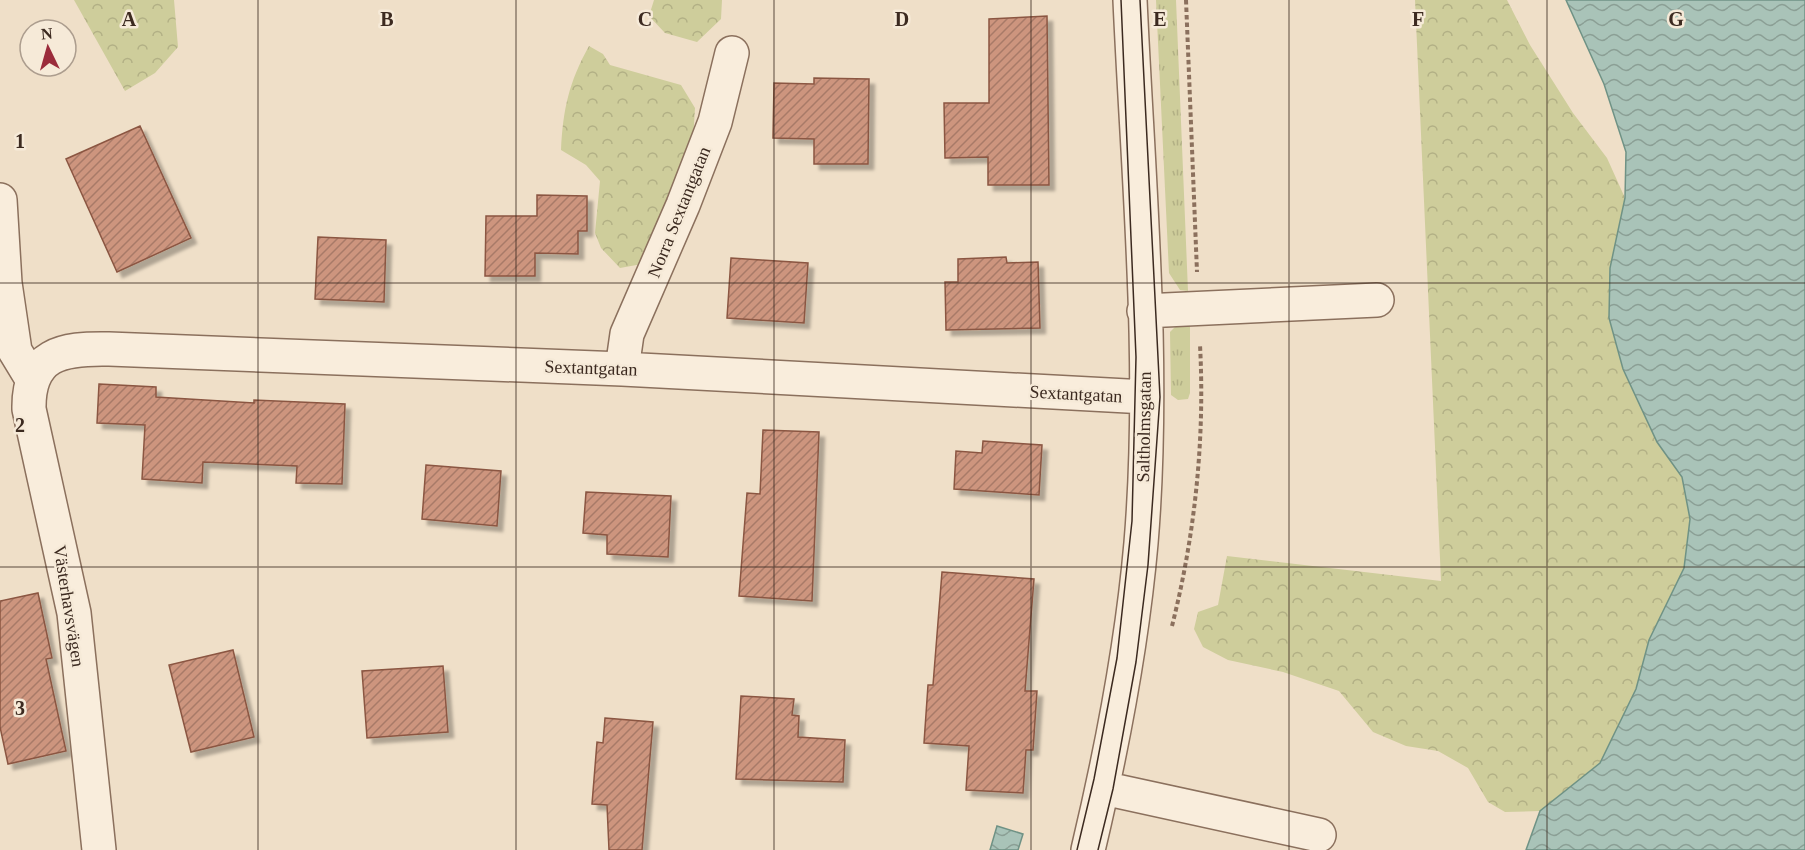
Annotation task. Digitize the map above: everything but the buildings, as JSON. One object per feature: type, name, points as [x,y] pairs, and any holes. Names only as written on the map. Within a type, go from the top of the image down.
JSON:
[{"type":"street","name":"Saltholmsgatan","points":[[1088,850],[1103,788],[1126,659],[1142,531],[1146,397],[1130,0]]},
{"type":"street","name":"Norra Sextantgatan","points":[[622,369],[627,334],[683,205],[715,122],[732,53]]},
{"type":"street","points":[[0,200],[5,283],[15,351],[36,373]]},
{"type":"street","points":[[1144,311],[1377,300]]},
{"type":"street","name":"Sextantgatan","points":[[36,373],[58,354],[83,349],[622,369],[1146,397]]},
{"type":"street","name":"Västerhavsvägen","points":[[36,373],[29,409],[74,613],[99,850]]},
{"type":"street","points":[[1103,788],[1319,835]]},
{"type":"green space","points":[[74,0],[174,0],[178,47],[155,73],[125,91]]},
{"type":"green space","points":[[654,0],[722,0],[721,19],[697,42],[665,33],[649,16]]},
{"type":"green space","points":[[1156,0],[1176,0],[1188,291],[1180,290],[1169,273]]},
{"type":"green space","points":[[1415,0],[1507,0],[1530,45],[1573,113],[1607,158],[1625,198],[1610,268],[1609,318],[1623,369],[1657,442],[1682,477],[1690,519],[1684,568],[1649,640],[1636,689],[1600,763],[1540,811],[1505,812],[1488,802],[1468,768],[1438,751],[1406,746],[1373,732],[1339,691],[1283,672],[1228,660],[1203,647],[1194,629],[1198,612],[1218,605],[1227,556],[1441,581]]},
{"type":"green space","points":[[589,46],[603,54],[610,65],[681,85],[695,108],[692,157],[642,264],[620,268],[601,248],[595,233],[600,181],[586,165],[561,150],[568,96],[576,72]]},
{"type":"green space","points":[[1190,321],[1190,393],[1188,399],[1178,400],[1171,395],[1170,332],[1178,324]]},
{"type":"water","points":[[1566,0],[1805,0],[1805,850],[1526,850],[1540,811],[1600,763],[1636,689],[1649,640],[1684,568],[1690,519],[1682,477],[1657,442],[1623,369],[1609,318],[1610,268],[1625,198],[1626,152],[1604,84]]},
{"type":"water","points":[[997,826],[1023,834],[1018,850],[990,850]]},
{"type":"tram line","points":[[1077,850],[1094,779],[1117,658],[1132,521],[1136,357],[1121,0]]},
{"type":"tram line","points":[[1098,850],[1113,789],[1136,662],[1148,565],[1160,397],[1140,0]]}]
